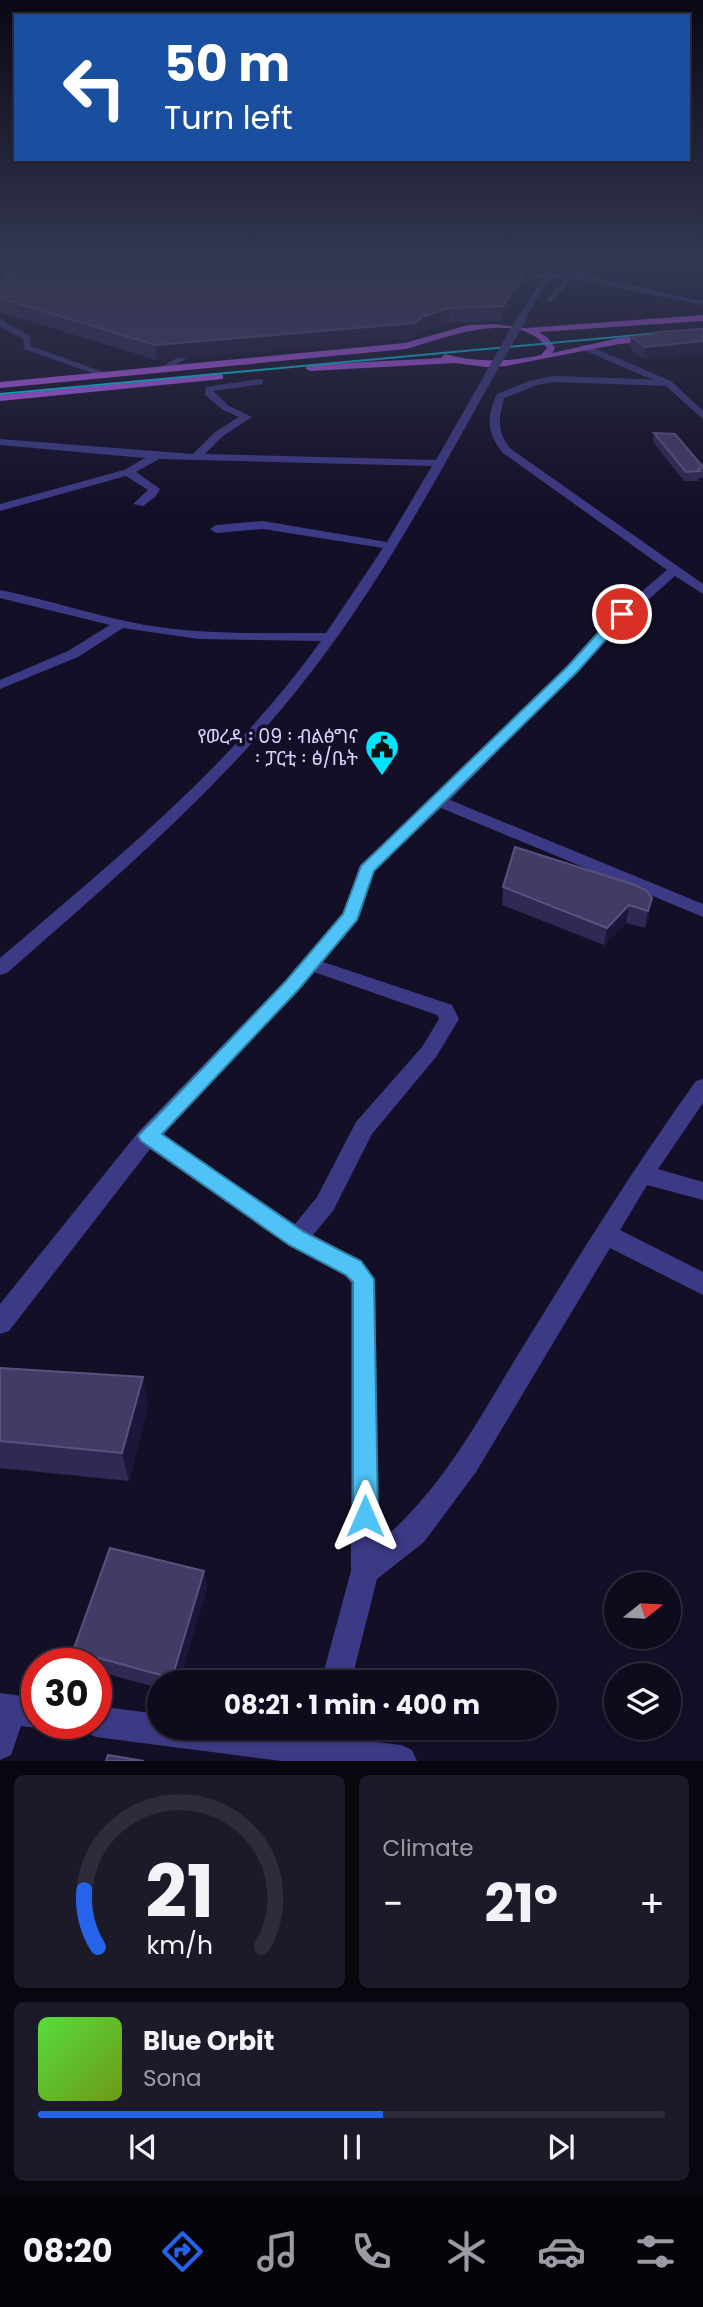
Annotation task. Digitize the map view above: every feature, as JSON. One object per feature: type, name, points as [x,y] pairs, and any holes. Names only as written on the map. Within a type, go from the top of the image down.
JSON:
[{"type":"main road","points":[[0,385],[412,344]]},
{"type":"main road","points":[[431,344],[433,349],[455,360]]},
{"type":"main road","points":[[546,355],[551,348],[549,344]]},
{"type":"main road","points":[[304,369],[455,360],[507,365],[608,344]]},
{"type":"main road","points":[[0,398],[266,372]]},
{"type":"street","points":[[27,344],[27,347],[106,375]]},
{"type":"street","points":[[5,959],[138,851],[182,808],[227,762],[330,638],[391,546],[507,344]]},
{"type":"street","points":[[584,347],[668,383],[703,416]]},
{"type":"street","points":[[668,383],[574,379],[535,382],[500,396],[492,422],[495,438],[507,451],[703,590]]},
{"type":"street","points":[[197,456],[213,439],[247,417],[217,402],[208,393],[209,389],[260,382]]},
{"type":"street","points":[[0,442],[157,456],[440,463]]},
{"type":"street","points":[[0,508],[128,472],[157,456]]},
{"type":"street","points":[[128,472],[154,489],[139,505]]},
{"type":"street","points":[[216,529],[263,525],[391,546]]},
{"type":"street","points":[[0,1324],[148,1136],[310,964],[351,916],[366,869],[572,669],[611,625],[675,570]]},
{"type":"street","points":[[0,594],[121,624],[210,636],[330,638]]},
{"type":"street","points":[[0,685],[73,654],[121,624]]},
{"type":"street","points":[[439,801],[703,911]]},
{"type":"street","points":[[297,1238],[326,1204],[364,1128],[429,1052],[449,1019],[445,1010],[310,964]]},
{"type":"street","points":[[365,1571],[414,1532],[466,1463],[642,1174],[703,1087]]},
{"type":"street","points":[[148,1136],[297,1238],[353,1268],[363,1279],[365,1571],[339,1670]]},
{"type":"street","points":[[642,1174],[703,1191]]},
{"type":"street","points":[[605,1234],[703,1284]]},
{"type":"street","points":[[0,1744],[16,1710]]},
{"type":"street","points":[[112,1724],[275,1753],[317,1740]]},
{"type":"street","points":[[324,1740],[401,1761]]},
{"type":"lane","points":[[161,370],[181,354],[210,348]]},
{"type":"building","points":[[641,344],[672,344],[645,347]]},
{"type":"building","points":[[654,433],[675,434],[703,468],[698,469],[700,471],[686,472]]},
{"type":"building","points":[[515,847],[635,885],[647,891],[652,898],[648,911],[629,905],[607,928],[503,887]]},
{"type":"building","points":[[0,1368],[143,1377],[122,1453],[0,1441]]},
{"type":"building","points":[[110,1548],[204,1571],[174,1670],[147,1671],[112,1662],[112,1648],[74,1648]]},
{"type":"building","points":[[108,1755],[144,1761],[106,1761]]},
{"type":"tram line","points":[[0,394],[539,344]]},
{"type":"place","name":"የወረዳ ፡ 09 ፡ ብልፅግና ፡ ፓርቲ ፡ ፅ/ቤት","points":[[382,777]]},
{"type":"route","points":[[365,1516],[363,1279],[353,1268],[297,1238],[148,1136],[293,985],[351,916],[366,869],[572,669],[622,614]]}]
